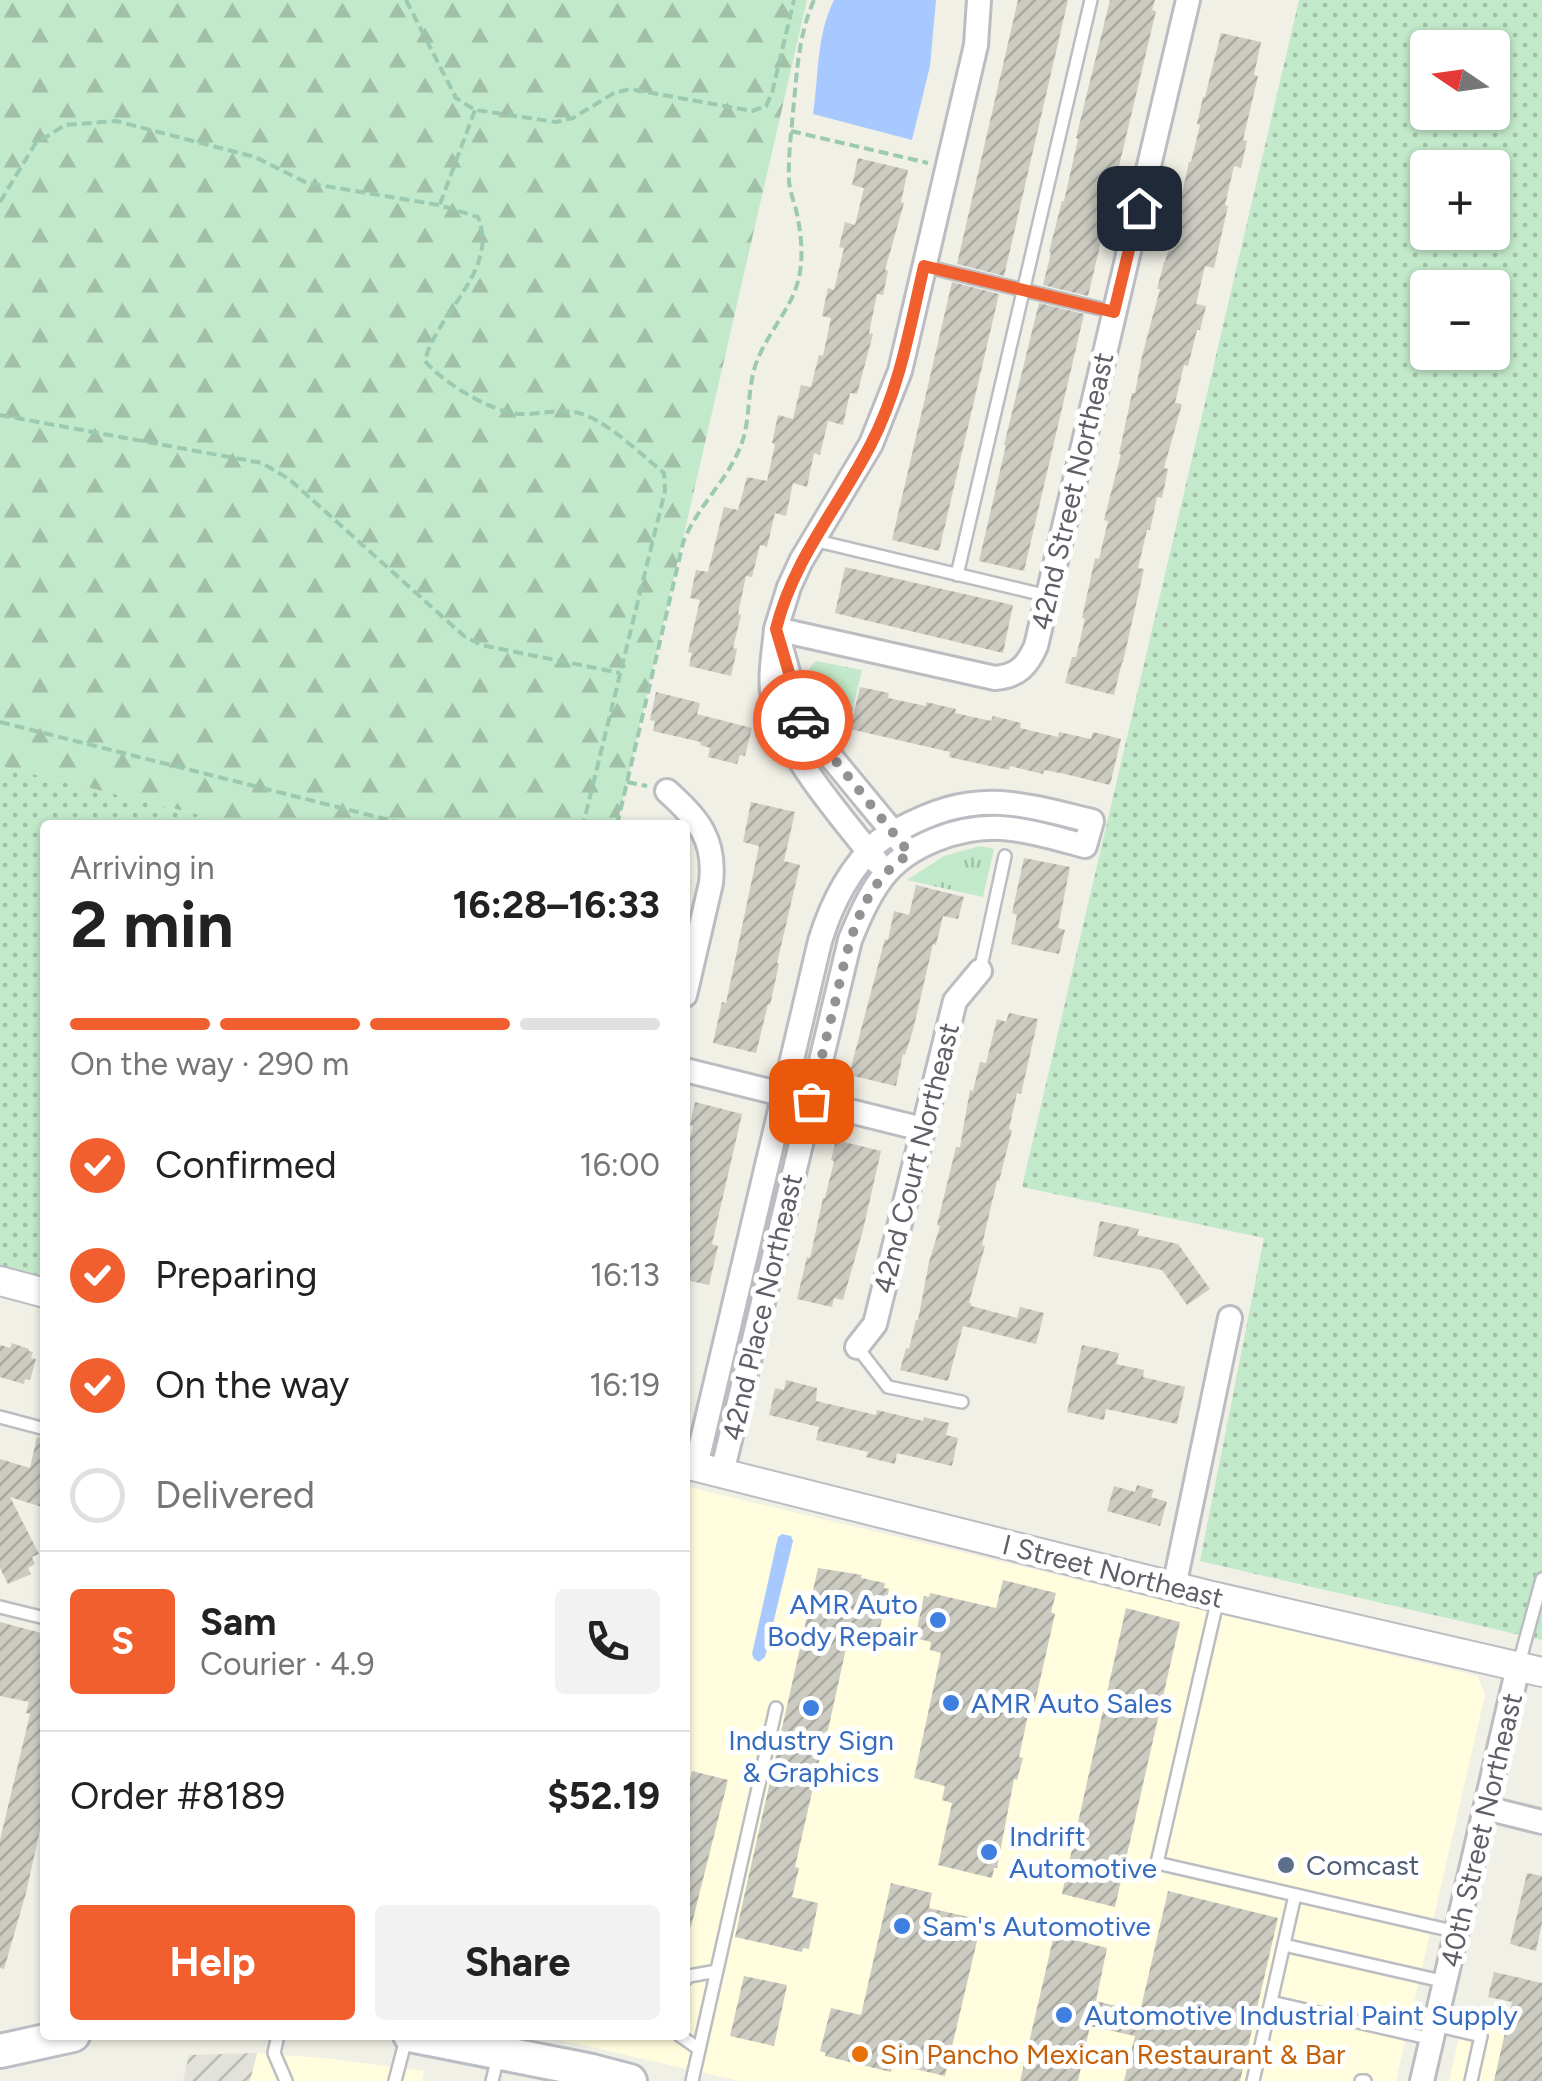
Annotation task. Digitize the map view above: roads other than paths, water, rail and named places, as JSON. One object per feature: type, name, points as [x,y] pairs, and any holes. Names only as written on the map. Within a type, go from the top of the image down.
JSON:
[{"type":"main road","points":[[0,2051],[51,2040]]},
{"type":"main road","points":[[422,2040],[495,2067],[621,2080]]},
{"type":"street","points":[[881,842],[944,808],[966,804],[1023,805],[1092,821],[1085,846],[997,828],[946,836],[898,863],[881,842],[807,728],[776,629],[789,587],[871,444],[900,371],[976,45],[979,0]]},
{"type":"street","name":"42nd Street Northeast","points":[[776,629],[996,678],[1017,673],[1029,663],[1188,0]]},
{"type":"street","points":[[668,790],[692,813],[713,864],[690,973]]},
{"type":"street","name":"42nd Place Northeast","points":[[701,1468],[783,1094],[828,916],[842,888],[881,842]]},
{"type":"street","name":"42nd Place Northeast","points":[[701,1468],[811,1101],[850,940],[864,906],[898,863]]},
{"type":"street","name":"42nd Court Northeast","points":[[858,1347],[876,1324],[955,1001],[980,970]]},
{"type":"street","points":[[690,1071],[922,1128]]},
{"type":"street","points":[[0,1281],[40,1292]]},
{"type":"street","points":[[1174,1587],[1230,1318]]},
{"type":"street","name":"I Street Northeast","points":[[701,1468],[1218,1598],[1530,1669]]},
{"type":"street","name":"40th Street Northeast","points":[[1422,2081],[1486,1808],[1530,1669]]},
{"type":"street","points":[[1486,1808],[1542,1822]]},
{"type":"lane","points":[[957,574],[1091,0]]},
{"type":"lane","points":[[924,266],[1114,312]]},
{"type":"lane","points":[[813,540],[1048,596]]},
{"type":"lane","points":[[980,970],[1005,856]]},
{"type":"lane","points":[[858,1347],[888,1387],[962,1402]]},
{"type":"lane","points":[[0,1417],[40,1428]]},
{"type":"lane","name":"40th Street Northeast","points":[[1530,1669],[1542,1579]]},
{"type":"lane","points":[[1218,1598],[1157,1863],[1457,1932]]},
{"type":"lane","points":[[0,1607],[40,1617]]},
{"type":"lane","points":[[692,2081],[776,1708]]},
{"type":"lane","points":[[1252,2081],[1295,1895]]},
{"type":"lane","points":[[1284,1945],[1446,1982]]},
{"type":"lane","points":[[690,1976],[717,1971]]},
{"type":"lane","points":[[1271,2002],[1434,2032],[1482,2036],[1471,2081]]},
{"type":"lane","points":[[277,2040],[274,2052],[286,2081]]},
{"type":"lane","points":[[395,2081],[407,2040]]},
{"type":"lane","points":[[686,2040],[699,2049]]},
{"type":"water","points":[[834,0],[936,0],[930,66],[912,140],[813,114],[821,42]]},
{"type":"water","points":[[791,1536],[793,1541],[765,1657],[759,1662],[752,1654],[778,1537]]},
{"type":"place","name":"AMR Auto Body Repair","points":[[938,1620]]},
{"type":"place","name":"AMR Auto Sales","points":[[951,1703]]},
{"type":"place","name":"Industry Sign & Graphics","points":[[811,1708]]},
{"type":"place","name":"Indrift Automotive","points":[[989,1852]]},
{"type":"place","name":"Comcast","points":[[1286,1865]]},
{"type":"place","name":"Sam's Automotive","points":[[902,1926]]},
{"type":"place","name":"Automotive Industrial Paint Supply","points":[[1064,2015]]},
{"type":"place","name":"Sin Pancho Mexican Restaurant & Bar","points":[[860,2054]]}]
